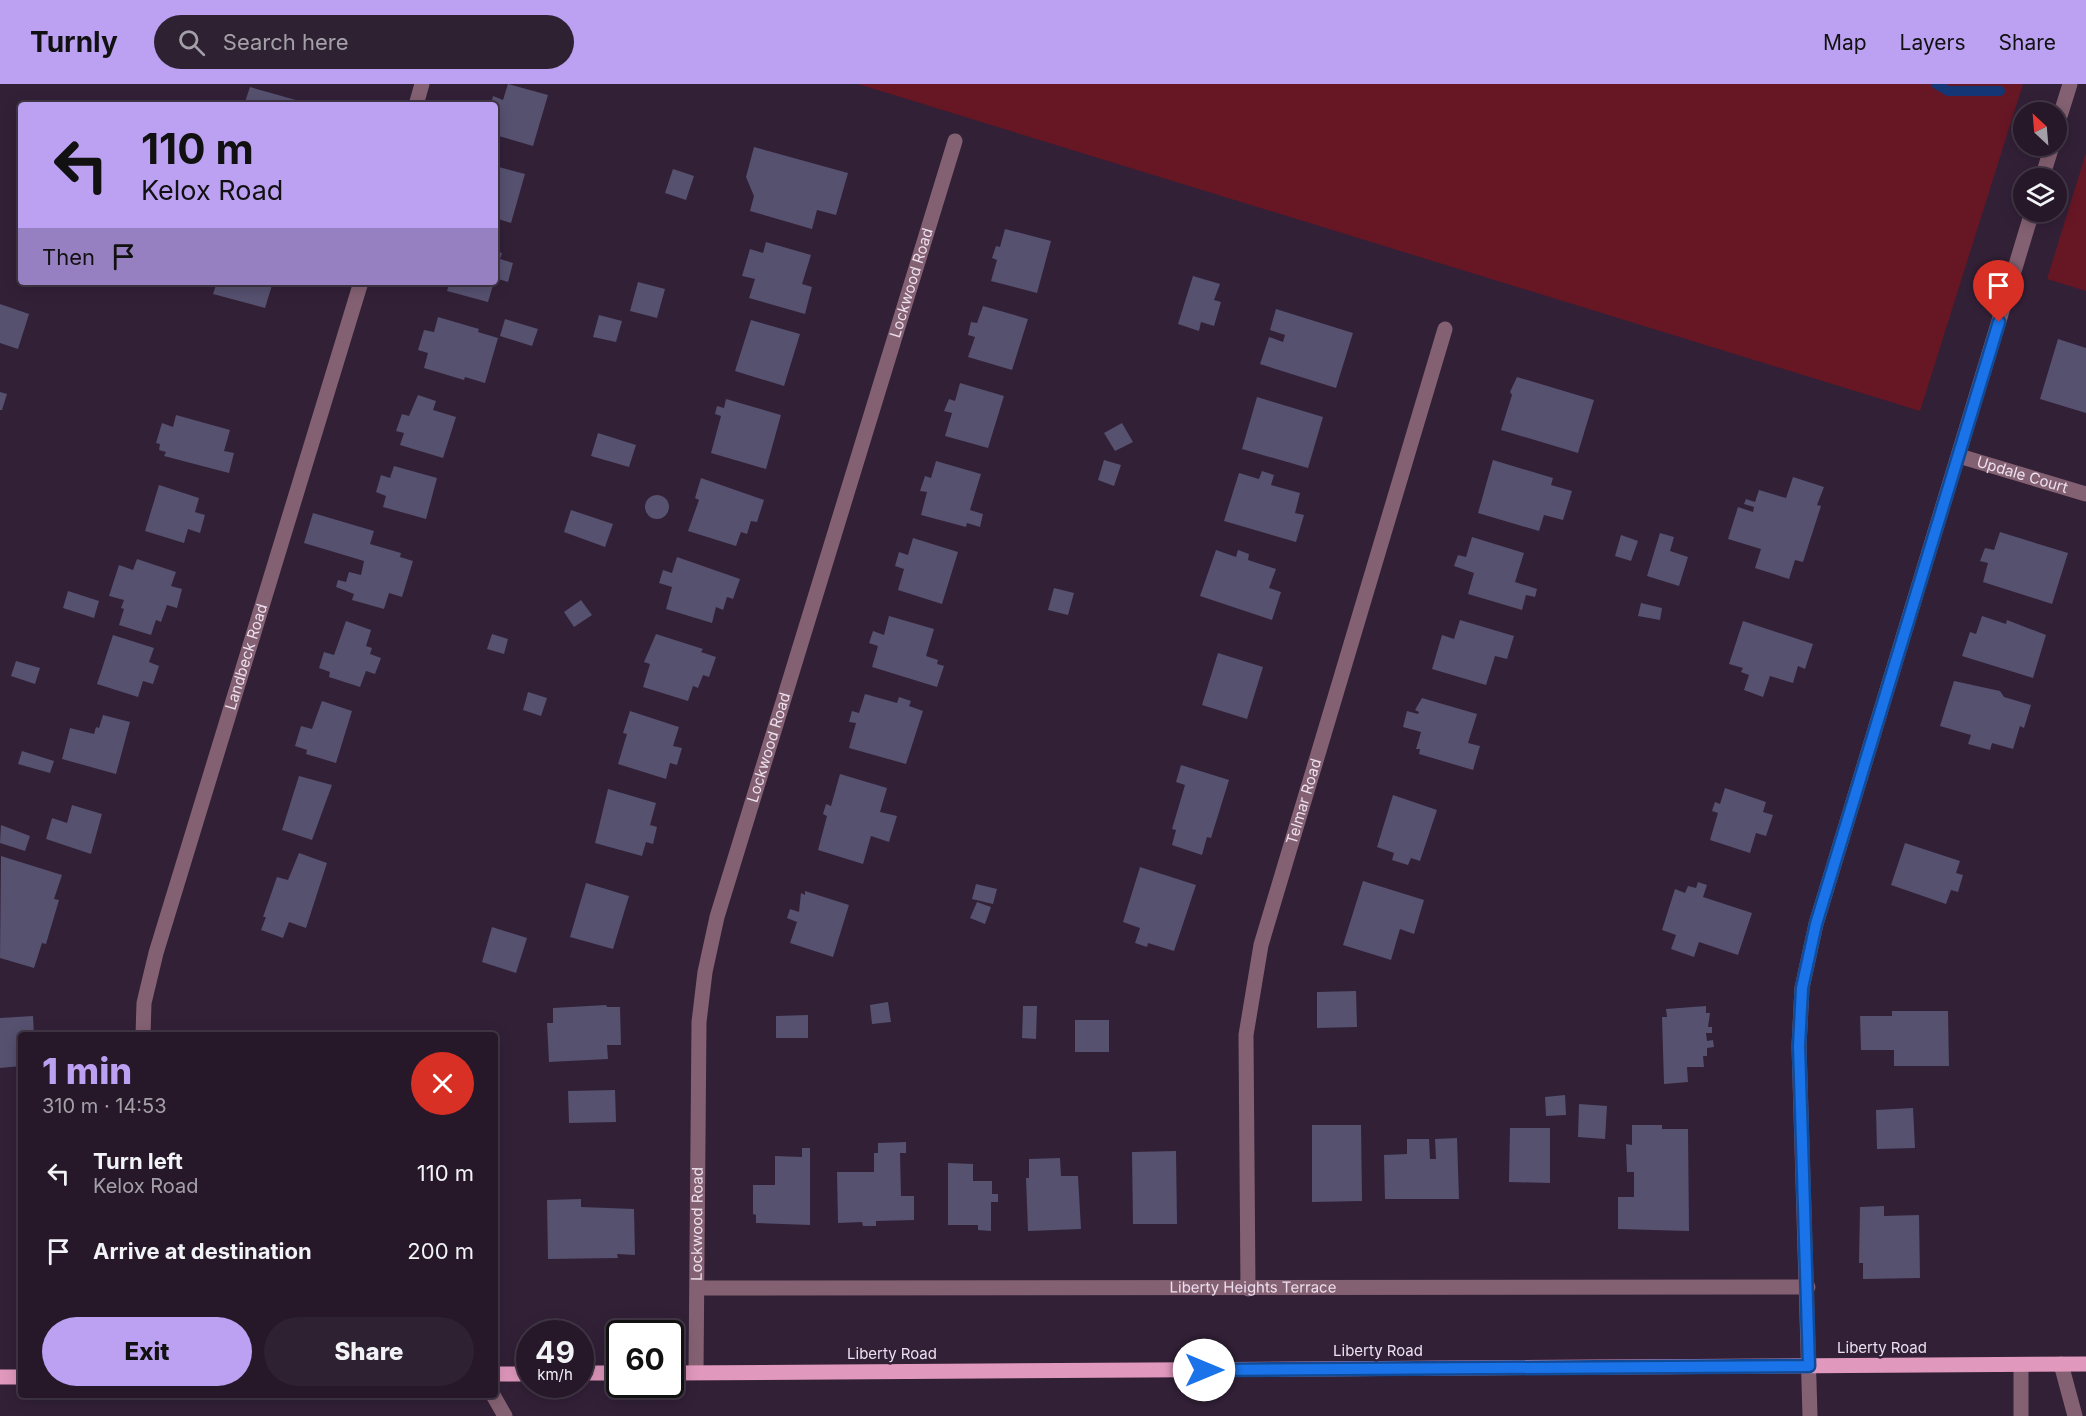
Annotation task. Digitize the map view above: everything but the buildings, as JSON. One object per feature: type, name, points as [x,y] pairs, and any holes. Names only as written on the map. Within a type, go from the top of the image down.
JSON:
[{"type":"main road","name":"Liberty Road","points":[[684,1372],[2086,1364]]},
{"type":"main road","points":[[498,1374],[516,1374]]},
{"type":"main road","points":[[0,1377],[18,1377]]},
{"type":"street","points":[[417,102],[422,84]]},
{"type":"street","points":[[2064,102],[2070,84]]},
{"type":"street","name":"Lockwood Road","points":[[696,1372],[699,1022],[705,972],[717,917],[955,141]]},
{"type":"street","points":[[1810,1416],[1808,1287],[1799,1046],[1802,988],[1816,924],[2029,222]]},
{"type":"street","name":"Landbeck Road","points":[[143,1032],[144,1003],[156,953],[360,285]]},
{"type":"street","name":"Telmar Road","points":[[1248,1289],[1246,1035],[1261,945],[1445,328]]},
{"type":"street","name":"Updale Court","points":[[1959,456],[2086,495]]},
{"type":"street","name":"Liberty Heights Terrace","points":[[698,1288],[1808,1287]]},
{"type":"street","points":[[2061,1364],[2075,1416]]},
{"type":"street","points":[[2021,1365],[2021,1416]]},
{"type":"street","points":[[495,1398],[505,1416]]},
{"type":"shaded area","points":[[858,84],[2023,84],[2017,102],[2013,102],[2013,116],[1920,411]]},
{"type":"shaded area","points":[[2086,153],[2086,291],[2047,279],[2065,222],[2067,222],[2067,214]]},
{"type":"waterway","points":[[1936,84],[1948,91],[2000,91]]},
{"type":"route","points":[[1204,1370],[1809,1366],[1799,1046],[1802,988],[1816,924],[1999,322]]}]
